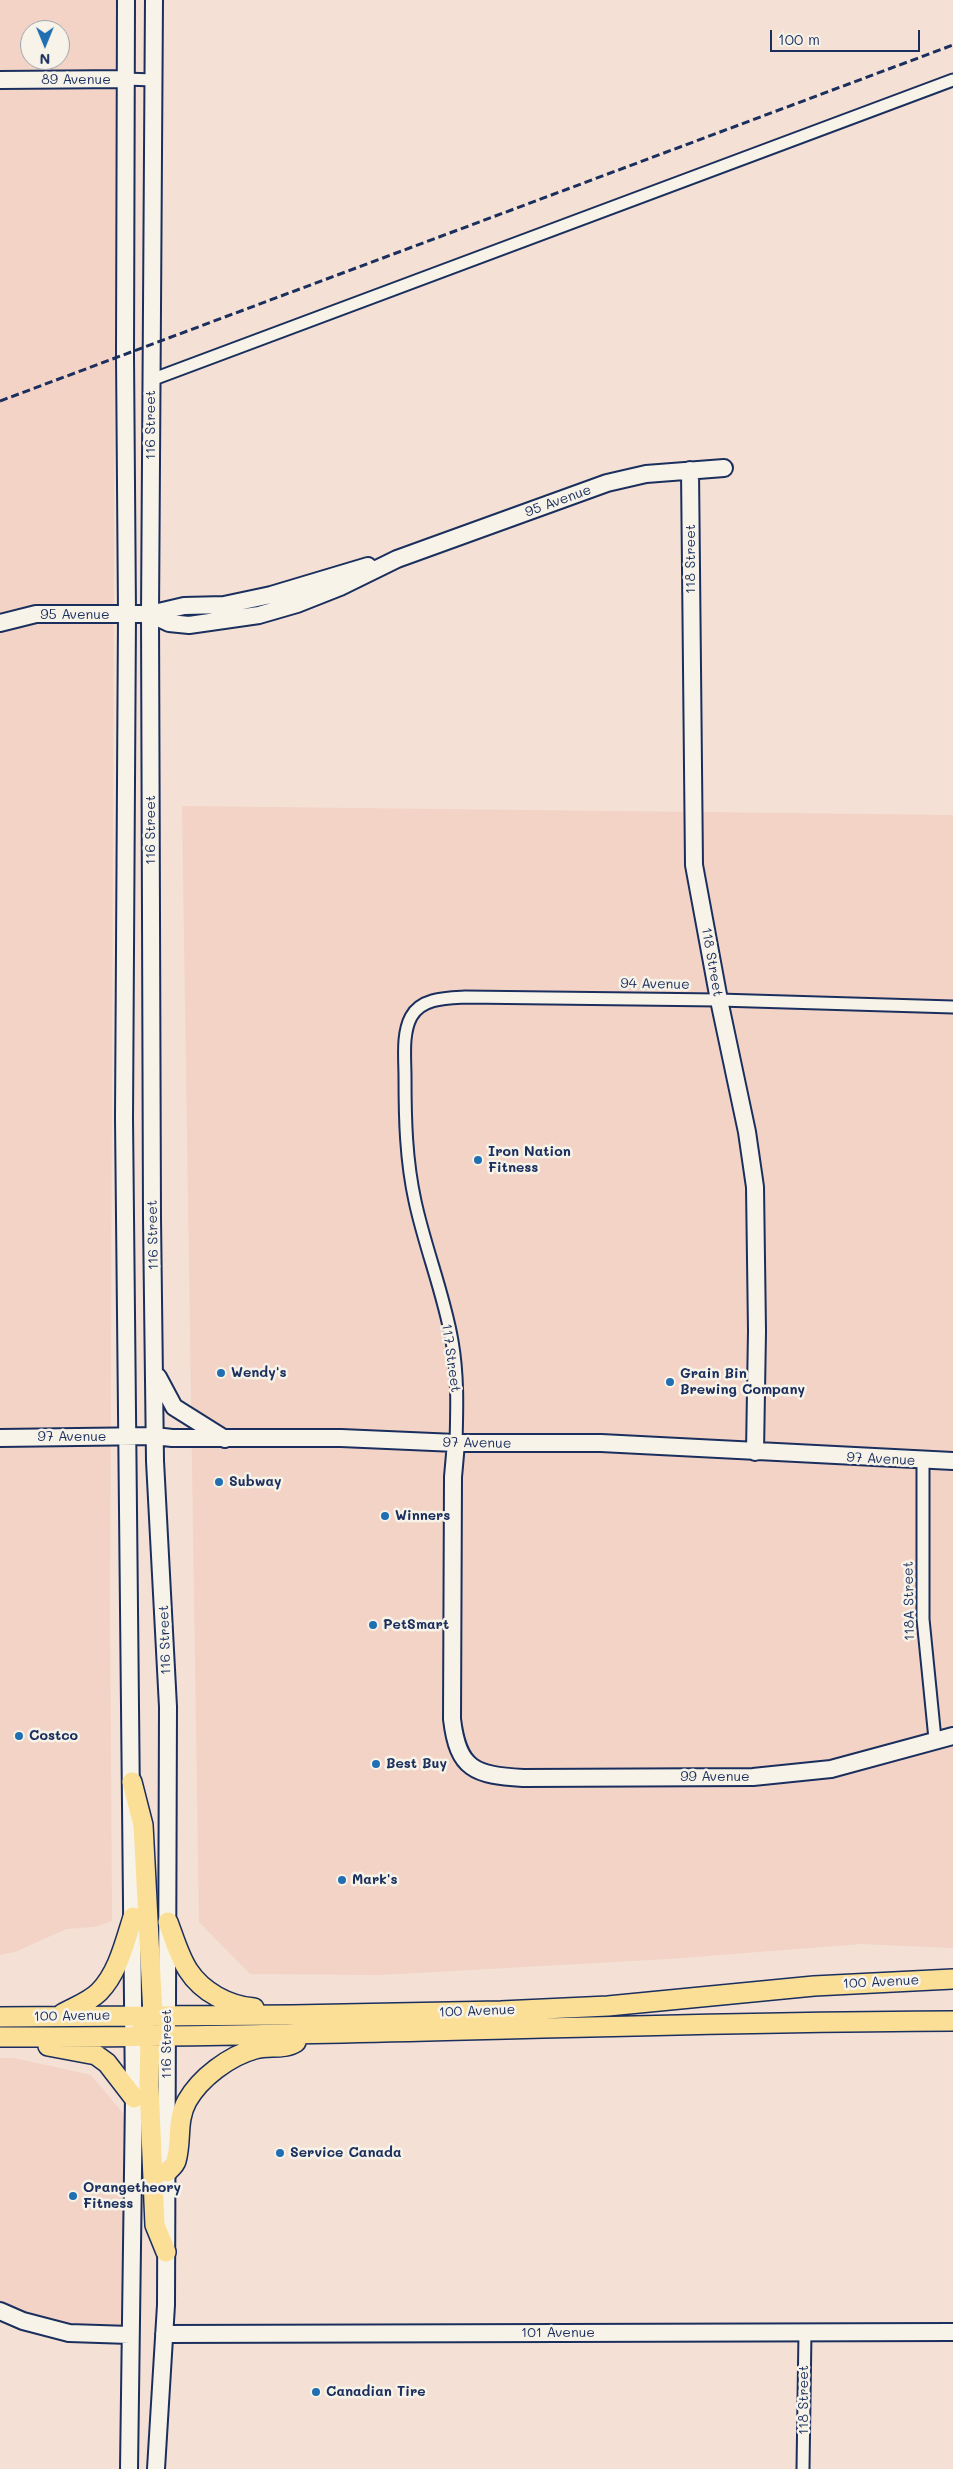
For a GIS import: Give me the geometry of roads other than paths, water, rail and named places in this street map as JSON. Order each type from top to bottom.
[{"type":"main road","name":"116 Street","points":[[126,0],[125,365],[127,614],[124,1118],[127,1437],[130,1526],[132,2016]]},
{"type":"main road","name":"116 Street","points":[[154,0],[150,614],[155,1436],[168,1706],[168,1922],[159,2015]]},
{"type":"main road","name":"89 Avenue","points":[[0,80],[126,79]]},
{"type":"main road","name":"95 Avenue","points":[[0,623],[36,614],[150,614],[184,606],[207,606],[243,602],[334,574],[397,559],[607,483],[646,474],[724,468]]},
{"type":"main road","name":"118 Street","points":[[690,470],[694,865],[719,1000],[747,1132],[755,1187],[757,1331],[755,1452]]},
{"type":"main road","points":[[155,1370],[167,1397],[174,1407],[225,1439]]},
{"type":"main road","name":"97 Avenue","points":[[0,1438],[155,1436],[225,1439],[341,1438],[456,1443],[601,1443],[923,1461],[953,1461]]},
{"type":"main road","name":"117 Street","points":[[456,1443],[453,1477],[452,1719],[455,1743],[459,1754],[473,1769]]},
{"type":"main road","name":"99 Avenue","points":[[473,1769],[495,1776],[523,1778],[754,1777],[831,1769],[935,1739],[953,1736]]},
{"type":"main road","points":[[129,2469],[134,2098],[149,2037],[159,2015],[143,1825],[132,1782]]},
{"type":"main road","points":[[56,2016],[87,2001],[104,1986],[116,1965],[133,1917]]},
{"type":"main road","points":[[168,1922],[188,1970],[200,1984],[216,1997],[241,2007],[277,2010],[292,2015]]},
{"type":"main road","name":"100 Avenue","points":[[0,2017],[501,2011],[608,2006],[814,1986],[953,1979]]},
{"type":"main road","points":[[132,2016],[149,2037],[149,2086],[155,2225],[166,2252]]},
{"type":"main road","name":"100 Avenue","points":[[0,2037],[149,2037],[726,2024],[953,2021]]},
{"type":"main road","points":[[167,2172],[176,2162],[179,2121],[186,2102],[196,2088],[212,2072],[228,2061],[255,2049],[290,2046],[308,2033]]},
{"type":"main road","points":[[0,2037],[96,2055],[107,2063],[134,2098]]},
{"type":"main road","name":"116 Street","points":[[149,2037],[167,2172],[166,2305],[156,2469]]},
{"type":"main road","points":[[0,2311],[23,2321],[69,2333],[130,2335]]},
{"type":"main road","name":"101 Avenue","points":[[164,2334],[953,2332]]},
{"type":"street","name":"89 Avenue","points":[[126,79],[153,80]]},
{"type":"street","points":[[151,380],[953,80]]},
{"type":"street","name":"94 Avenue","points":[[418,1008],[437,998],[465,997],[719,1000],[953,1007]]},
{"type":"street","name":"117 Street","points":[[418,1008],[407,1026],[405,1050],[405,1113],[408,1166],[415,1202],[452,1340],[458,1384],[456,1443]]},
{"type":"street","name":"118A Street","points":[[923,1461],[923,1619],[935,1739]]},
{"type":"street","name":"118 Street","points":[[803,2469],[805,2332]]},
{"type":"railway","points":[[0,401],[953,45]]},
{"type":"place","name":"Iron Nation Fitness","points":[[478,1160]]},
{"type":"place","name":"Wendy's","points":[[221,1373]]},
{"type":"place","name":"Grain Bin Brewing Company","points":[[670,1382]]},
{"type":"place","name":"Subway","points":[[219,1482]]},
{"type":"place","name":"Winners","points":[[385,1516]]},
{"type":"place","name":"PetSmart","points":[[373,1625]]},
{"type":"place","name":"Costco","points":[[19,1736]]},
{"type":"place","name":"Best Buy","points":[[376,1764]]},
{"type":"place","name":"Mark's","points":[[342,1880]]},
{"type":"place","name":"Service Canada","points":[[280,2153]]},
{"type":"place","name":"Orangetheory Fitness","points":[[73,2196]]},
{"type":"place","name":"Canadian Tire","points":[[316,2392]]}]
